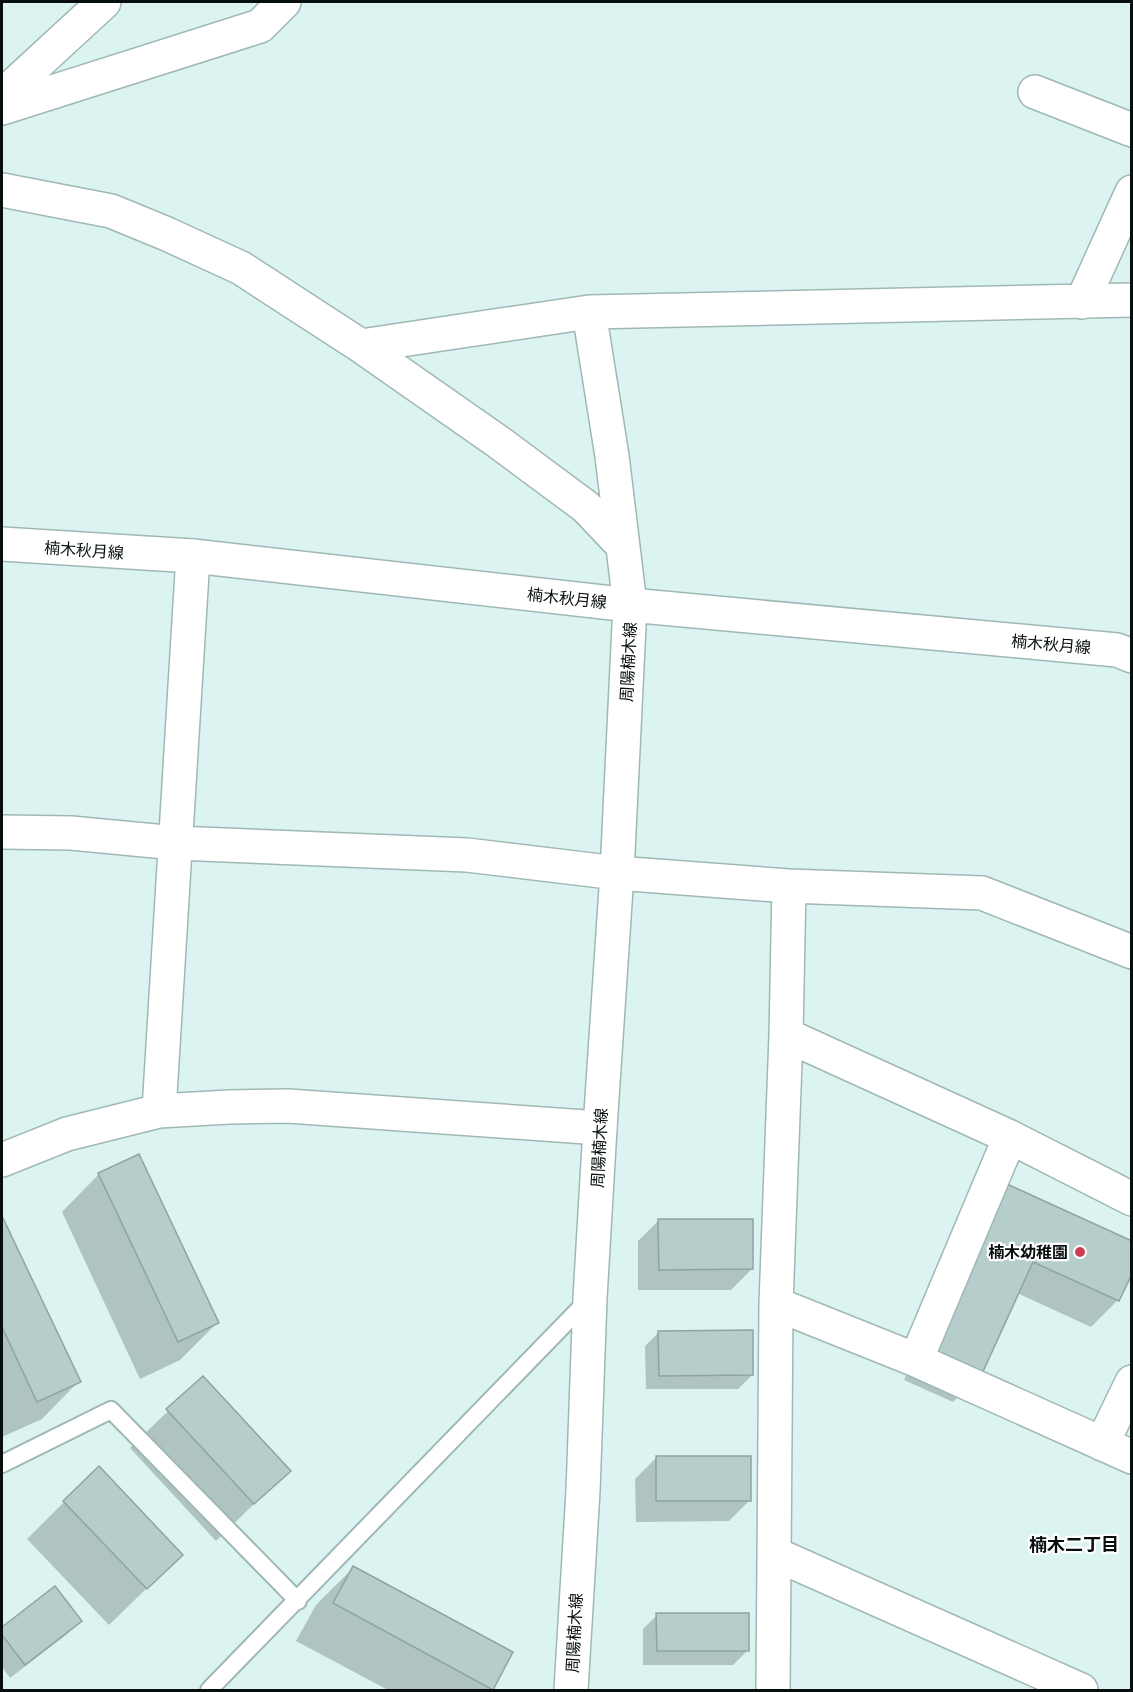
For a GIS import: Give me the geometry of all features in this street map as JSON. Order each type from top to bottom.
[{"type":"street","points":[[2,96],[104,2]]},
{"type":"street","points":[[2,108],[260,26],[284,2]]},
{"type":"street","points":[[1035,92],[1131,130]]},
{"type":"street","points":[[2,190],[111,211],[241,268],[361,346],[496,441],[586,507],[623,546]]},
{"type":"street","points":[[1082,302],[1131,192]]},
{"type":"street","points":[[361,346],[589,312],[1131,300]]},
{"type":"street","name":"周陽楠木線","points":[[571,1690],[583,1491],[590,1298],[617,873],[630,605],[612,456],[589,312]]},
{"type":"street","name":"楠木秋月線","points":[[2,544],[193,556],[630,605],[1127,648]]},
{"type":"street","points":[[159,1111],[193,556]]},
{"type":"street","points":[[2,832],[71,833],[176,843],[466,855],[617,873],[789,886],[982,893],[1131,952]]},
{"type":"street","points":[[773,1690],[777,1304],[789,886]]},
{"type":"street","points":[[786,1035],[1010,1137],[1131,1199]]},
{"type":"street","points":[[2,1160],[68,1134],[159,1111],[229,1107],[288,1106],[600,1128]]},
{"type":"street","points":[[916,1360],[1010,1137]]},
{"type":"street","points":[[777,1304],[916,1360],[1131,1457]]},
{"type":"street","points":[[1102,1444],[1131,1382]]},
{"type":"street","points":[[775,1554],[1081,1690]]},
{"type":"lane","points":[[209,1690],[590,1298]]},
{"type":"lane","points":[[2,1464],[111,1410],[298,1601]]},
{"type":"building","points":[[139,1154],[219,1323],[178,1342],[98,1173]]},
{"type":"building","points":[[1007,1184],[1132,1241],[1132,1274],[1119,1301],[1033,1262],[981,1376],[930,1352]]},
{"type":"building","points":[[2,1216],[81,1382],[37,1402],[2,1327]]},
{"type":"building","points":[[658,1219],[753,1219],[753,1269],[659,1270]]},
{"type":"building","points":[[753,1330],[753,1375],[659,1376],[658,1331]]},
{"type":"building","points":[[203,1376],[291,1471],[254,1504],[166,1409]]},
{"type":"building","points":[[656,1456],[751,1456],[751,1501],[656,1501]]},
{"type":"building","points":[[99,1466],[183,1555],[147,1589],[63,1501]]},
{"type":"building","points":[[353,1566],[513,1652],[493,1690],[333,1603]]},
{"type":"building","points":[[55,1586],[82,1621],[25,1665],[2,1635],[2,1627]]},
{"type":"building","points":[[656,1613],[749,1613],[749,1651],[657,1651]]},
{"type":"place","name":"楠木幼稚園","points":[[1080,1252]]},
{"type":"district","name":"楠木二丁目","points":[[1074,1545]]}]
